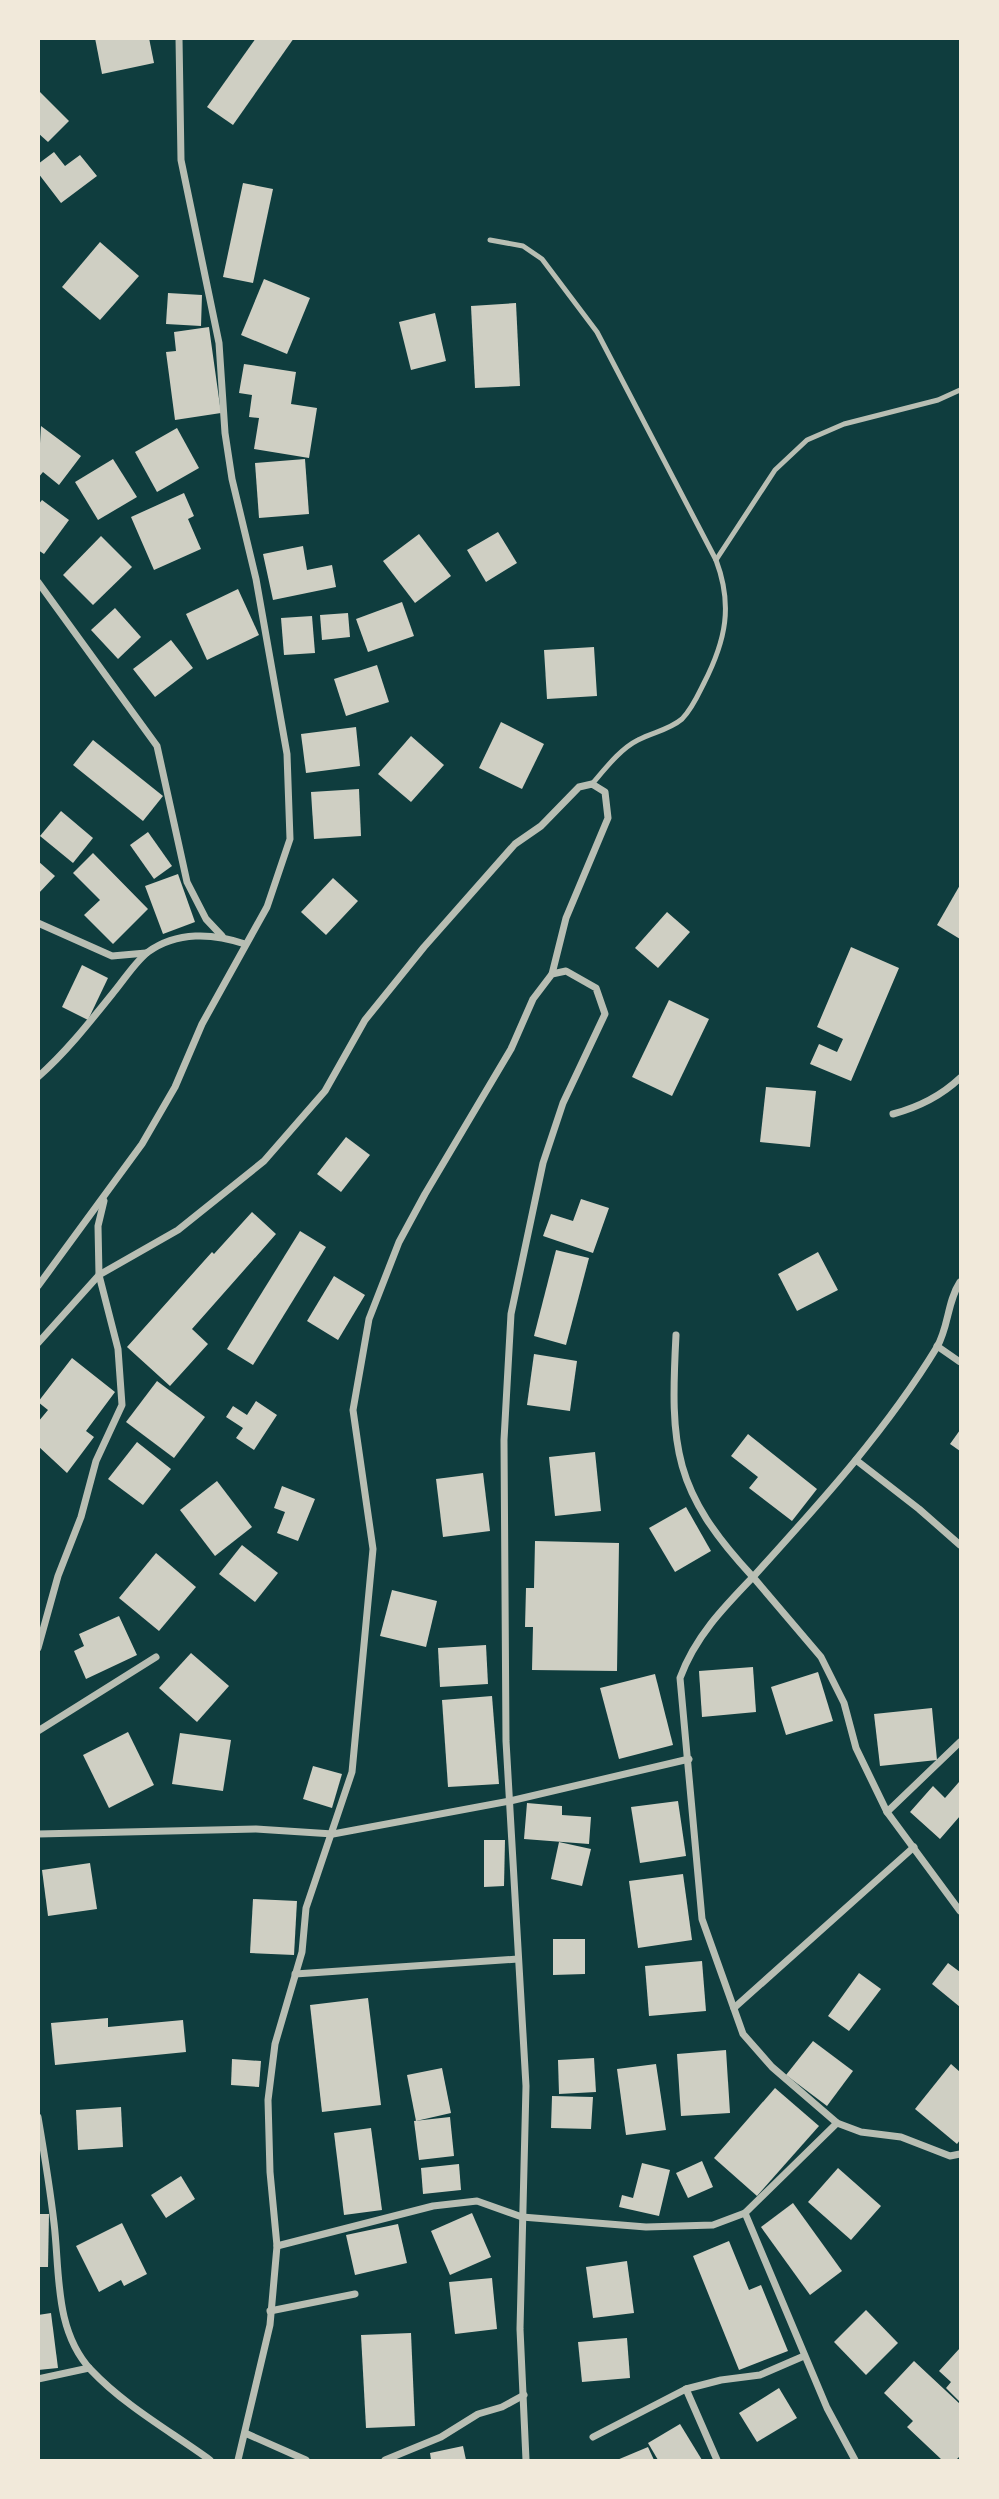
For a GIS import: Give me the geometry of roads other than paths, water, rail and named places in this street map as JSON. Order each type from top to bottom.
[{"type":"street","points":[[38,1286],[142,1144],[174,1087],[202,1024],[267,907],[290,839],[287,754],[256,579],[232,479],[225,433],[219,342],[181,160],[179,38]]},
{"type":"street","points":[[38,582],[157,746],[187,882],[205,919],[222,936]]},
{"type":"street","points":[[38,1343],[99,1275],[178,1230],[264,1161],[325,1091],[365,1020],[424,947],[515,844],[541,825],[579,787],[592,784],[605,792],[608,818],[566,918],[552,974],[533,999],[511,1049],[399,1242],[369,1320],[352,1410],[373,1549],[352,1772],[306,1908],[302,1952],[275,2044],[268,2100],[277,2246],[270,2311],[238,2460]]},
{"type":"street","points":[[38,923],[112,956],[146,953],[167,942],[196,935],[222,936],[245,944]]},
{"type":"street","points":[[38,1077],[69,1050],[146,953]]},
{"type":"street","points":[[527,2460],[520,2329],[526,2086],[506,1741],[504,1440],[510,1314],[543,1163],[563,1103],[605,1014],[596,988],[566,971],[552,974]]},
{"type":"street","points":[[893,1114],[913,1109],[945,1092],[961,1078]]},
{"type":"street","points":[[38,1648],[96,1461],[122,1405],[118,1349],[99,1275],[98,1226],[105,1198]]},
{"type":"street","points":[[961,1282],[949,1305],[947,1325],[937,1346],[856,1460],[753,1577],[713,1618],[690,1652],[680,1678],[702,1919],[743,2034],[772,2067],[837,2123],[861,2132],[901,2137],[950,2156],[961,2154]]},
{"type":"street","points":[[676,1335],[672,1403],[678,1459],[694,1500],[722,1544],[821,1657],[844,1703],[856,1748],[887,1812],[961,1911]]},
{"type":"street","points":[[937,1346],[961,1362]]},
{"type":"street","points":[[856,1460],[961,1545]]},
{"type":"street","points":[[38,1731],[156,1657]]},
{"type":"street","points":[[887,1812],[961,1742]]},
{"type":"street","points":[[38,1834],[256,1829],[333,1834],[510,1801],[689,1759]]},
{"type":"street","points":[[734,2008],[914,1847]]},
{"type":"street","points":[[295,1974],[518,1959]]},
{"type":"street","points":[[38,2117],[55,2224],[58,2288],[67,2329],[89,2368],[159,2425],[210,2460]]},
{"type":"street","points":[[277,2246],[433,2206],[477,2201],[522,2217],[646,2228],[713,2225],[745,2213],[837,2123]]},
{"type":"street","points":[[745,2213],[804,2356],[855,2460]]},
{"type":"street","points":[[270,2311],[355,2294]]},
{"type":"street","points":[[593,2437],[686,2389],[720,2380],[761,2375],[804,2356]]},
{"type":"street","points":[[38,2379],[89,2368]]},
{"type":"street","points":[[686,2389],[717,2460]]},
{"type":"street","points":[[385,2460],[441,2437],[478,2414],[502,2407],[524,2395]]},
{"type":"street","points":[[245,2433],[306,2460]]},
{"type":"lane","points":[[489,240],[523,246],[542,259],[597,332],[716,560],[727,597],[724,635],[719,654],[697,698],[680,720],[636,741],[592,784]]},
{"type":"lane","points":[[716,560],[775,470],[807,440],[844,424],[938,400],[961,390]]}]
